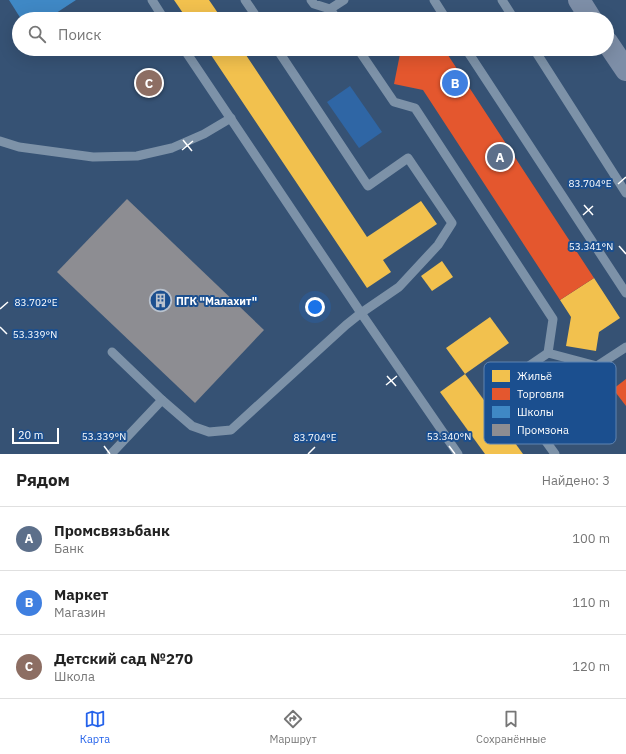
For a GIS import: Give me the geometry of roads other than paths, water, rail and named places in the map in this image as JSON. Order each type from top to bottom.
[{"type":"main road","points":[[579,0],[587,12]]},
{"type":"main road","points":[[614,52],[626,70]]},
{"type":"lane","points":[[152,0],[160,12]]},
{"type":"lane","points":[[245,0],[253,12]]},
{"type":"lane","points":[[311,0],[314,4],[330,9],[332,12]]},
{"type":"lane","points":[[330,9],[344,0]]},
{"type":"lane","points":[[434,0],[442,12]]},
{"type":"lane","points":[[502,0],[510,12]]},
{"type":"lane","points":[[189,56],[361,313],[458,454]]},
{"type":"lane","points":[[112,352],[162,400],[192,426],[209,432],[231,430],[361,313],[399,287],[438,245],[452,223],[408,158],[368,186],[283,56]]},
{"type":"lane","points":[[363,56],[394,102],[415,108],[553,319],[548,353],[535,362]]},
{"type":"lane","points":[[471,56],[626,292]]},
{"type":"lane","points":[[538,56],[626,193]]},
{"type":"lane","points":[[0,141],[20,147],[93,157],[137,156],[172,148],[204,134],[231,118]]},
{"type":"lane","points":[[603,362],[626,346]]},
{"type":"lane","points":[[548,353],[582,362]]},
{"type":"lane","points":[[111,454],[162,400]]},
{"type":"lane","points":[[548,444],[555,454]]},
{"type":"place","name":"Детский сад №270","points":[[149,83]]},
{"type":"place","name":"Маркет","points":[[455,83]]},
{"type":"place","name":"Промсвязьбанк","points":[[500,157]]},
{"type":"place","name":"ПГК \"Малахит\"","points":[[161,301]]}]
